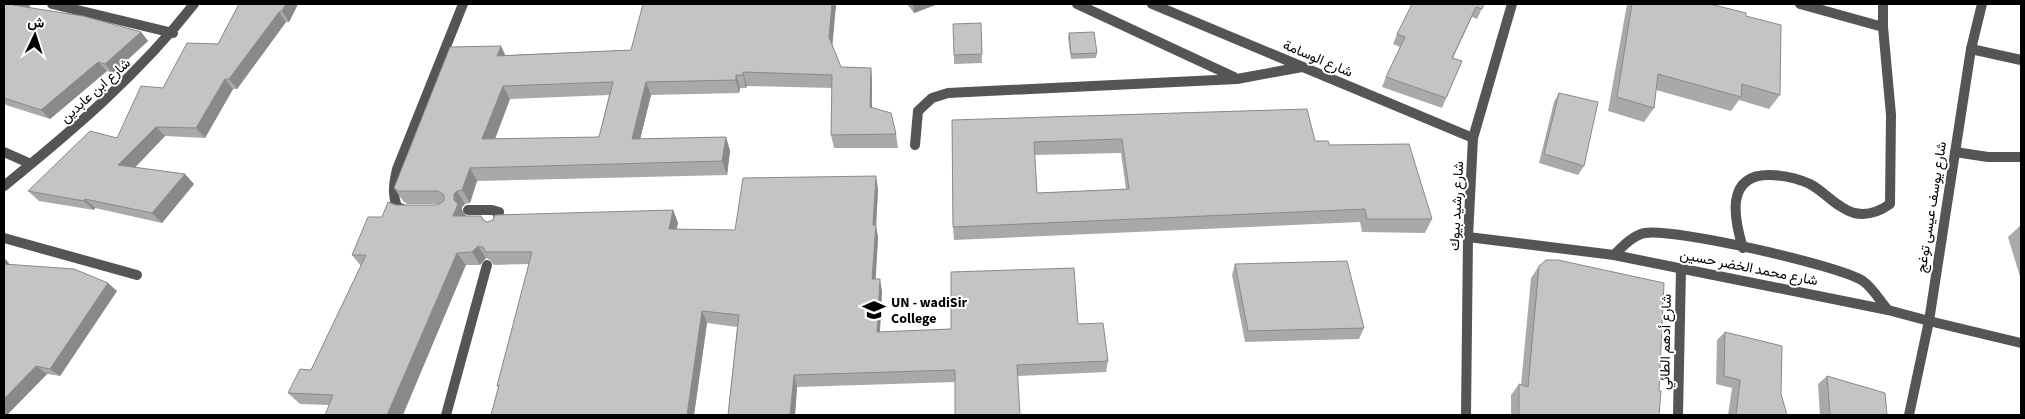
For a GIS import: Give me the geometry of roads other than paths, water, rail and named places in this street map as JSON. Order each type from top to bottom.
[{"type":"street","points":[[52,4],[173,33]]},
{"type":"street","name":"شارع ابن عابدين","points":[[4,186],[140,69],[173,33],[194,4]]},
{"type":"street","points":[[414,211],[405,211],[397,207],[394,201],[393,191],[397,169],[463,4]]},
{"type":"street","points":[[1077,4],[1237,79]]},
{"type":"street","name":"شارع الوسامة","points":[[1152,4],[1473,138]]},
{"type":"street","name":"شارع رشيد بيوك","points":[[1466,415],[1468,237],[1473,138],[1512,4]]},
{"type":"street","points":[[1800,4],[1883,27]]},
{"type":"street","points":[[1743,248],[1735,220],[1737,196],[1745,181],[1752,176],[1790,177],[1808,184],[1850,211],[1862,214],[1877,212],[1890,204],[1893,160],[1891,97],[1883,27],[1883,4]]},
{"type":"street","name":"شارع يوسف عيسى توغج","points":[[1908,415],[1929,321],[1971,49],[1982,4]]},
{"type":"street","points":[[1971,49],[2021,60]]},
{"type":"street","points":[[915,145],[918,111],[932,98],[948,93],[1237,79],[1302,67]]},
{"type":"street","points":[[4,152],[31,164]]},
{"type":"street","points":[[1955,152],[2021,157]]},
{"type":"street","points":[[468,210],[499,212],[496,228]]},
{"type":"street","points":[[1614,255],[1639,235],[1654,231],[1743,248],[1844,272],[1864,282],[1888,310]]},
{"type":"street","name":"شارع محمد الخضر حسين","points":[[1468,237],[1614,255],[1888,310],[2021,343]]},
{"type":"street","points":[[4,238],[137,275]]},
{"type":"street","points":[[446,415],[487,265]]},
{"type":"street","name":"شارع أدهم الطائي","points":[[1678,415],[1681,269]]},
{"type":"place","name":"UN - wadiSir College","points":[[874,310]]}]
